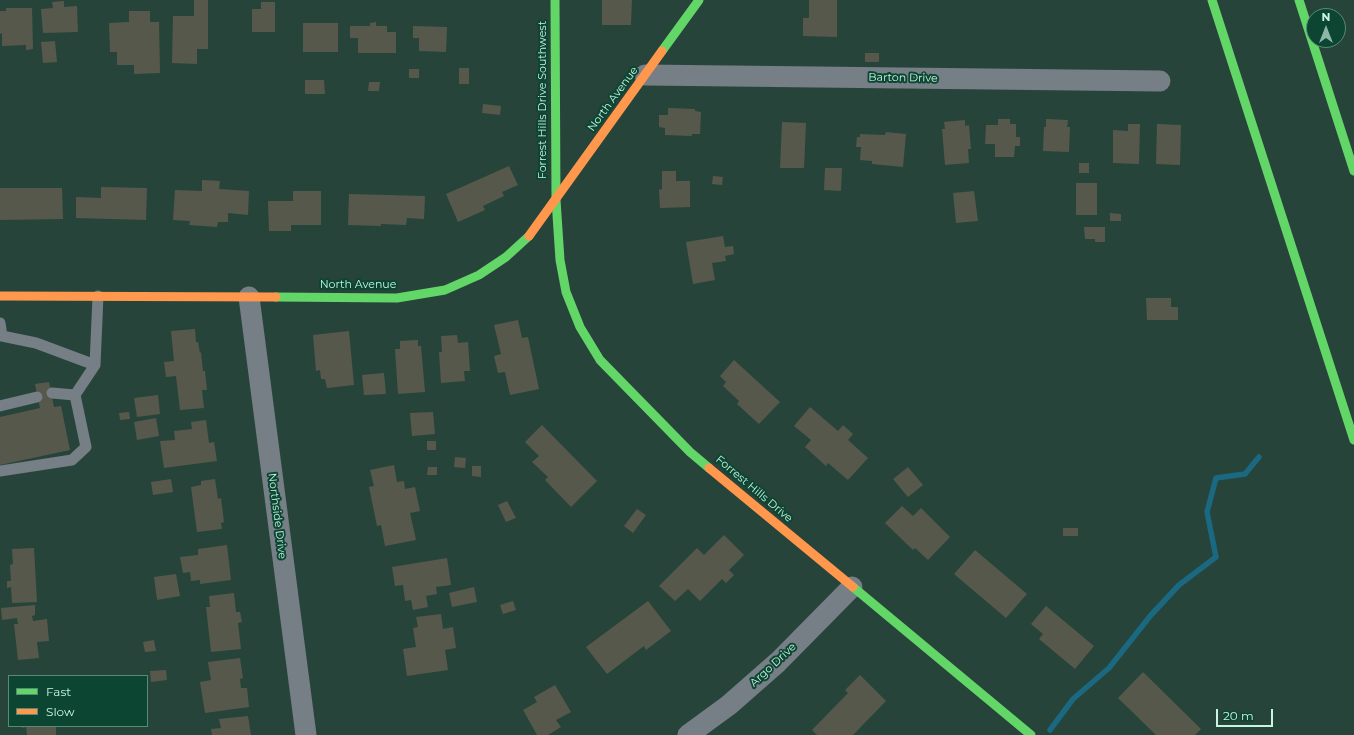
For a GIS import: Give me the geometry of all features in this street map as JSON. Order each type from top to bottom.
[{"type":"main road","name":"Forrest Hills Drive Southwest","points":[[555,0],[556,200]]},
{"type":"main road","name":"North Avenue","points":[[0,296],[397,298],[445,290],[479,275],[506,257],[530,235],[699,0]]},
{"type":"main road","points":[[1212,0],[1354,440]]},
{"type":"main road","points":[[1299,0],[1354,171]]},
{"type":"main road","name":"Forrest Hills Drive","points":[[556,200],[560,260],[566,292],[580,327],[600,360],[690,452],[1031,735]]},
{"type":"street","name":"Barton Drive","points":[[645,75],[1160,81]]},
{"type":"street","name":"Northside Drive","points":[[249,297],[306,735]]},
{"type":"street","name":"Argo Drive","points":[[688,735],[729,704],[778,662],[852,587]]},
{"type":"lane","points":[[0,471],[72,460],[86,447],[76,395],[95,365],[98,296]]},
{"type":"lane","points":[[0,323],[2,336],[36,343],[95,365]]},
{"type":"lane","points":[[52,393],[76,395]]},
{"type":"lane","points":[[0,406],[38,397]]},
{"type":"building","points":[[194,0],[208,0],[208,49],[197,49],[197,64],[172,63],[173,16],[194,16]]},
{"type":"building","points":[[602,0],[632,0],[631,25],[602,25]]},
{"type":"building","points":[[809,0],[837,0],[837,37],[803,36],[803,18],[809,18]]},
{"type":"building","points":[[64,1],[64,7],[77,6],[78,32],[43,33],[41,9],[53,8],[52,2]]},
{"type":"building","points":[[261,2],[275,2],[275,32],[252,32],[252,9],[261,9]]},
{"type":"building","points":[[6,8],[32,8],[33,49],[26,50],[26,45],[2,46],[2,33],[0,34],[0,11],[6,11]]},
{"type":"building","points":[[129,11],[150,11],[150,22],[159,22],[160,73],[134,74],[134,65],[117,65],[117,52],[110,52],[109,23],[129,22]]},
{"type":"building","points":[[376,22],[376,26],[387,26],[387,32],[396,32],[396,53],[358,53],[358,38],[350,38],[350,26],[370,26],[370,23]]},
{"type":"building","points":[[303,23],[338,23],[338,52],[303,52]]},
{"type":"building","points":[[413,26],[447,27],[446,52],[419,51],[419,38],[413,38]]},
{"type":"building","points":[[55,41],[57,62],[43,63],[41,42]]},
{"type":"building","points":[[865,53],[879,53],[879,62],[865,62]]},
{"type":"building","points":[[459,68],[469,68],[469,84],[459,84]]},
{"type":"building","points":[[409,69],[419,69],[419,78],[409,78]]},
{"type":"building","points":[[305,80],[324,80],[325,94],[305,94]]},
{"type":"building","points":[[369,82],[380,82],[379,91],[368,91]]},
{"type":"building","points":[[483,104],[501,106],[500,115],[482,113]]},
{"type":"building","points":[[668,108],[695,109],[695,111],[701,112],[700,134],[692,134],[692,136],[665,135],[665,128],[659,127],[659,115],[668,115]]},
{"type":"building","points":[[998,119],[1010,119],[1010,124],[1016,124],[1016,137],[1020,137],[1020,146],[1015,146],[1014,157],[995,157],[995,144],[985,144],[986,125],[998,125]]},
{"type":"building","points":[[1046,119],[1068,120],[1067,127],[1070,127],[1069,152],[1043,151],[1044,127],[1046,127]]},
{"type":"building","points":[[965,120],[965,126],[969,125],[971,149],[968,149],[969,163],[945,165],[942,129],[945,129],[944,122]]},
{"type":"building","points":[[782,122],[806,123],[804,168],[780,168]]},
{"type":"building","points":[[1128,124],[1140,124],[1139,164],[1113,163],[1113,130],[1128,131]]},
{"type":"building","points":[[1157,124],[1181,125],[1180,165],[1156,164]]},
{"type":"building","points":[[886,132],[906,134],[903,167],[872,164],[872,161],[860,160],[861,147],[856,147],[857,137],[860,137],[860,134],[885,135]]},
{"type":"building","points":[[1079,163],[1089,163],[1089,173],[1079,173]]},
{"type":"building","points":[[509,166],[518,185],[502,192],[504,196],[483,206],[485,210],[458,222],[446,194]]},
{"type":"building","points":[[825,168],[842,168],[841,191],[824,190]]},
{"type":"building","points":[[662,171],[676,171],[676,181],[690,181],[690,207],[660,208],[659,190],[662,189]]},
{"type":"building","points":[[713,176],[723,177],[722,185],[712,184]]},
{"type":"building","points":[[202,180],[220,181],[219,189],[249,191],[248,215],[228,213],[228,222],[218,222],[217,227],[189,225],[190,221],[173,220],[175,190],[202,191]]},
{"type":"building","points":[[1076,183],[1097,183],[1097,215],[1076,215]]},
{"type":"building","points":[[101,187],[147,188],[146,220],[76,218],[76,197],[101,198]]},
{"type":"building","points":[[0,188],[62,188],[63,219],[0,220]]},
{"type":"building","points":[[293,191],[321,191],[321,225],[291,225],[291,231],[269,231],[268,201],[293,201]]},
{"type":"building","points":[[974,191],[978,221],[956,223],[953,193]]},
{"type":"building","points":[[349,194],[425,196],[424,219],[407,218],[406,225],[348,225]]},
{"type":"building","points":[[1110,213],[1121,214],[1121,221],[1110,221]]},
{"type":"building","points":[[1084,227],[1105,227],[1105,242],[1095,242],[1095,239],[1085,239]]},
{"type":"building","points":[[723,236],[725,247],[733,246],[734,254],[725,256],[726,261],[712,263],[715,280],[693,284],[686,242]]},
{"type":"building","points":[[1146,298],[1171,298],[1171,307],[1178,307],[1178,320],[1147,320]]},
{"type":"building","points":[[518,320],[522,338],[528,337],[539,389],[510,395],[505,372],[498,373],[494,356],[501,354],[494,325]]},
{"type":"building","points":[[195,329],[196,342],[198,342],[200,353],[201,352],[203,371],[205,371],[207,390],[202,390],[204,408],[180,410],[176,376],[166,377],[164,362],[174,361],[171,331]]},
{"type":"building","points":[[349,331],[354,385],[327,388],[325,379],[321,379],[320,370],[316,371],[313,335]]},
{"type":"building","points":[[457,335],[458,343],[468,342],[470,371],[464,371],[465,381],[441,383],[439,352],[442,352],[441,336]]},
{"type":"building","points":[[418,340],[418,346],[421,346],[425,392],[398,394],[395,349],[400,349],[400,341]]},
{"type":"building","points":[[734,360],[780,402],[759,424],[737,404],[739,401],[723,386],[726,382],[720,376]]},
{"type":"building","points":[[384,373],[386,394],[364,395],[362,375]]},
{"type":"building","points":[[49,382],[54,407],[61,406],[70,450],[0,465],[0,417],[40,408],[35,384]]},
{"type":"building","points":[[158,395],[160,414],[137,417],[134,398]]},
{"type":"building","points":[[810,407],[838,431],[843,425],[853,434],[848,440],[868,458],[848,480],[828,463],[826,466],[805,447],[811,440],[794,426]]},
{"type":"building","points":[[129,412],[130,419],[120,420],[119,413]]},
{"type":"building","points":[[433,412],[435,434],[412,436],[410,413]]},
{"type":"building","points":[[156,418],[159,436],[137,440],[134,422]]},
{"type":"building","points":[[206,420],[209,443],[214,442],[217,461],[164,468],[160,441],[175,440],[174,431],[192,429],[191,422]]},
{"type":"building","points":[[542,425],[597,481],[571,507],[545,480],[548,477],[532,462],[539,456],[525,442]]},
{"type":"building","points":[[427,441],[436,441],[436,450],[427,450]]},
{"type":"building","points":[[455,457],[466,458],[465,468],[454,467]]},
{"type":"building","points":[[394,465],[397,482],[404,481],[405,489],[415,487],[420,511],[410,513],[416,540],[385,546],[381,525],[377,526],[369,487],[374,486],[370,470]]},
{"type":"building","points":[[472,466],[481,466],[481,477],[472,476]]},
{"type":"building","points":[[428,467],[437,467],[437,475],[427,475]]},
{"type":"building","points":[[908,467],[923,485],[908,497],[893,479]]},
{"type":"building","points":[[171,479],[173,492],[153,495],[151,482]]},
{"type":"building","points":[[215,479],[218,499],[221,498],[224,522],[221,523],[222,529],[197,532],[191,487],[201,485],[201,481]]},
{"type":"building","points":[[507,501],[516,518],[506,522],[498,505]]},
{"type":"building","points":[[902,506],[913,516],[921,508],[950,537],[928,560],[915,548],[913,550],[885,523]]},
{"type":"building","points":[[637,509],[646,515],[633,533],[624,526]]},
{"type":"building","points":[[1063,528],[1078,528],[1078,536],[1063,536]]},
{"type":"building","points":[[724,535],[744,555],[729,570],[734,575],[726,583],[722,579],[700,601],[688,589],[675,601],[659,586],[697,548],[704,555]]},
{"type":"building","points":[[227,545],[231,580],[200,584],[200,580],[191,581],[190,572],[183,573],[180,557],[198,555],[198,549]]},
{"type":"building","points":[[34,548],[37,602],[12,603],[11,587],[7,588],[7,581],[11,581],[10,565],[13,564],[12,549]]},
{"type":"building","points":[[975,550],[1027,594],[1006,618],[954,574]]},
{"type":"building","points":[[447,558],[451,585],[436,587],[437,594],[426,596],[428,607],[413,610],[411,600],[405,601],[403,585],[395,586],[392,567]]},
{"type":"building","points":[[176,574],[180,596],[157,600],[154,577]]},
{"type":"building","points":[[474,587],[477,602],[452,607],[449,593]]},
{"type":"building","points":[[234,593],[236,612],[240,612],[242,622],[238,623],[241,649],[211,652],[206,607],[210,607],[209,596]]},
{"type":"building","points":[[513,601],[516,610],[503,614],[500,605]]},
{"type":"building","points":[[648,601],[671,631],[646,650],[644,646],[607,674],[586,647]]},
{"type":"building","points":[[35,605],[35,615],[32,616],[33,621],[47,619],[49,641],[37,642],[39,658],[18,660],[14,624],[18,624],[17,618],[2,620],[1,608]]},
{"type":"building","points":[[1046,606],[1094,646],[1075,669],[1039,639],[1043,634],[1031,624]]},
{"type":"building","points":[[441,614],[443,629],[453,627],[456,648],[445,650],[448,670],[407,676],[403,649],[416,647],[413,628],[418,627],[416,617]]},
{"type":"building","points":[[154,640],[156,651],[145,652],[143,642]]},
{"type":"building","points":[[240,658],[243,678],[240,679],[241,688],[247,688],[249,707],[205,713],[200,682],[211,680],[208,662]]},
{"type":"building","points":[[166,670],[167,680],[151,682],[150,671]]},
{"type":"building","points":[[1143,672],[1201,729],[1195,735],[1156,735],[1118,698]]},
{"type":"building","points":[[860,675],[886,701],[853,735],[817,735],[812,730],[848,693],[845,690]]},
{"type":"building","points":[[555,685],[571,712],[556,720],[561,727],[548,735],[537,735],[523,710],[537,702],[534,697]]},
{"type":"building","points":[[248,716],[251,735],[212,735],[211,729],[221,728],[219,719]]},
{"type":"building","points":[[26,727],[56,727],[56,735],[27,735]]},
{"type":"waterway","points":[[1050,730],[1073,699],[1109,668],[1151,615],[1179,585],[1216,557],[1207,512],[1216,478],[1245,474],[1259,457]]},
{"type":"traffic: fast","points":[[555,0],[556,200],[560,260],[566,292],[580,327],[600,360],[690,452],[709,468]]},
{"type":"traffic: fast","points":[[662,51],[699,0]]},
{"type":"traffic: fast","points":[[1212,0],[1354,440]]},
{"type":"traffic: fast","points":[[1299,0],[1354,171]]},
{"type":"traffic: fast","points":[[276,297],[397,298],[445,290],[479,275],[506,257],[529,236]]},
{"type":"traffic: fast","points":[[853,587],[1031,735]]},
{"type":"traffic: slow","points":[[529,236],[662,51]]},
{"type":"traffic: slow","points":[[0,296],[276,297]]},
{"type":"traffic: slow","points":[[709,468],[853,587]]}]
